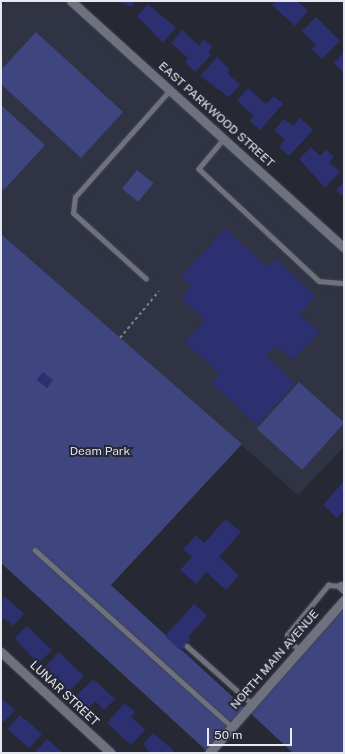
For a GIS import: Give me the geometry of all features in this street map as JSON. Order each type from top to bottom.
[{"type":"street","name":"EAST PARKWOOD STREET","points":[[71,1],[344,248]]},
{"type":"street","name":"NORTH MAIN AVENUE","points":[[209,753],[344,600]]},
{"type":"street","name":"LUNAR STREET","points":[[1,652],[111,753]]},
{"type":"lane","points":[[146,279],[73,213],[75,197],[170,90]]},
{"type":"lane","points":[[224,139],[198,169],[319,280],[344,283]]},
{"type":"lane","points":[[35,550],[232,727]]},
{"type":"lane","points":[[300,651],[288,640],[287,635],[328,585],[342,588]]},
{"type":"lane","points":[[187,646],[252,704]]},
{"type":"path","points":[[120,338],[159,291]]},
{"type":"shaded area","points":[[6,1],[71,1],[344,248],[344,447],[298,495],[1,234],[1,7]]},
{"type":"green space","points":[[36,32],[123,112],[81,158],[1,84],[1,70]]},
{"type":"green space","points":[[1,105],[45,145],[4,190],[1,187]]},
{"type":"green space","points":[[137,170],[153,183],[138,202],[122,189]]},
{"type":"green space","name":"Deam Park","points":[[1,234],[242,444],[111,585],[247,710],[209,753],[1,563]]},
{"type":"green space","points":[[299,382],[344,423],[302,470],[257,429]]},
{"type":"green space","points":[[344,600],[344,753],[293,753],[247,710]]},
{"type":"building","points":[[118,1],[136,1],[130,7]]},
{"type":"building","points":[[276,1],[297,1],[308,11],[295,26],[272,5]]},
{"type":"building","points":[[148,4],[176,28],[163,43],[137,16]]},
{"type":"building","points":[[316,17],[340,41],[322,59],[311,49],[316,45],[302,31]]},
{"type":"building","points":[[182,30],[199,45],[204,39],[212,47],[208,52],[211,55],[195,72],[185,62],[188,58],[171,43]]},
{"type":"building","points":[[344,52],[344,73],[334,63]]},
{"type":"building","points":[[217,57],[230,70],[227,73],[240,85],[229,97],[200,76]]},
{"type":"building","points":[[248,88],[266,104],[274,96],[283,104],[260,130],[250,121],[254,116],[237,100]]},
{"type":"building","points":[[300,118],[313,130],[289,156],[279,147],[285,140],[274,130],[284,119],[293,126]]},
{"type":"building","points":[[311,147],[320,156],[326,150],[334,157],[329,162],[340,172],[325,188],[299,159]]},
{"type":"building","points":[[344,181],[344,197],[336,190]]},
{"type":"building","points":[[225,229],[267,267],[275,258],[316,296],[299,314],[319,332],[293,360],[276,345],[265,356],[295,383],[257,425],[212,383],[220,374],[185,342],[205,320],[181,298],[192,286],[181,276]]},
{"type":"building","points":[[43,372],[53,380],[47,388],[37,380]]},
{"type":"building","points":[[344,481],[344,510],[337,518],[323,505]]},
{"type":"building","points":[[226,519],[241,532],[219,557],[239,575],[226,590],[206,572],[196,584],[180,570],[192,557],[183,549],[196,535],[204,543]]},
{"type":"building","points":[[3,595],[24,614],[13,626],[4,618],[1,621]]},
{"type":"building","points":[[194,604],[207,616],[188,637],[191,639],[181,651],[165,636]]},
{"type":"building","points":[[27,626],[52,650],[38,664],[15,638]]},
{"type":"building","points":[[59,652],[84,676],[69,692],[44,668]]},
{"type":"building","points":[[93,679],[115,699],[104,710],[95,701],[89,708],[76,696]]},
{"type":"building","points":[[1,698],[15,710],[4,722],[1,719]]},
{"type":"building","points":[[124,703],[135,712],[131,717],[145,730],[131,745],[107,723]]},
{"type":"building","points":[[20,715],[42,734],[29,748],[8,729]]},
{"type":"building","points":[[153,733],[174,751],[172,753],[150,753],[143,744]]},
{"type":"building","points":[[47,739],[63,753],[38,753],[36,751]]}]
